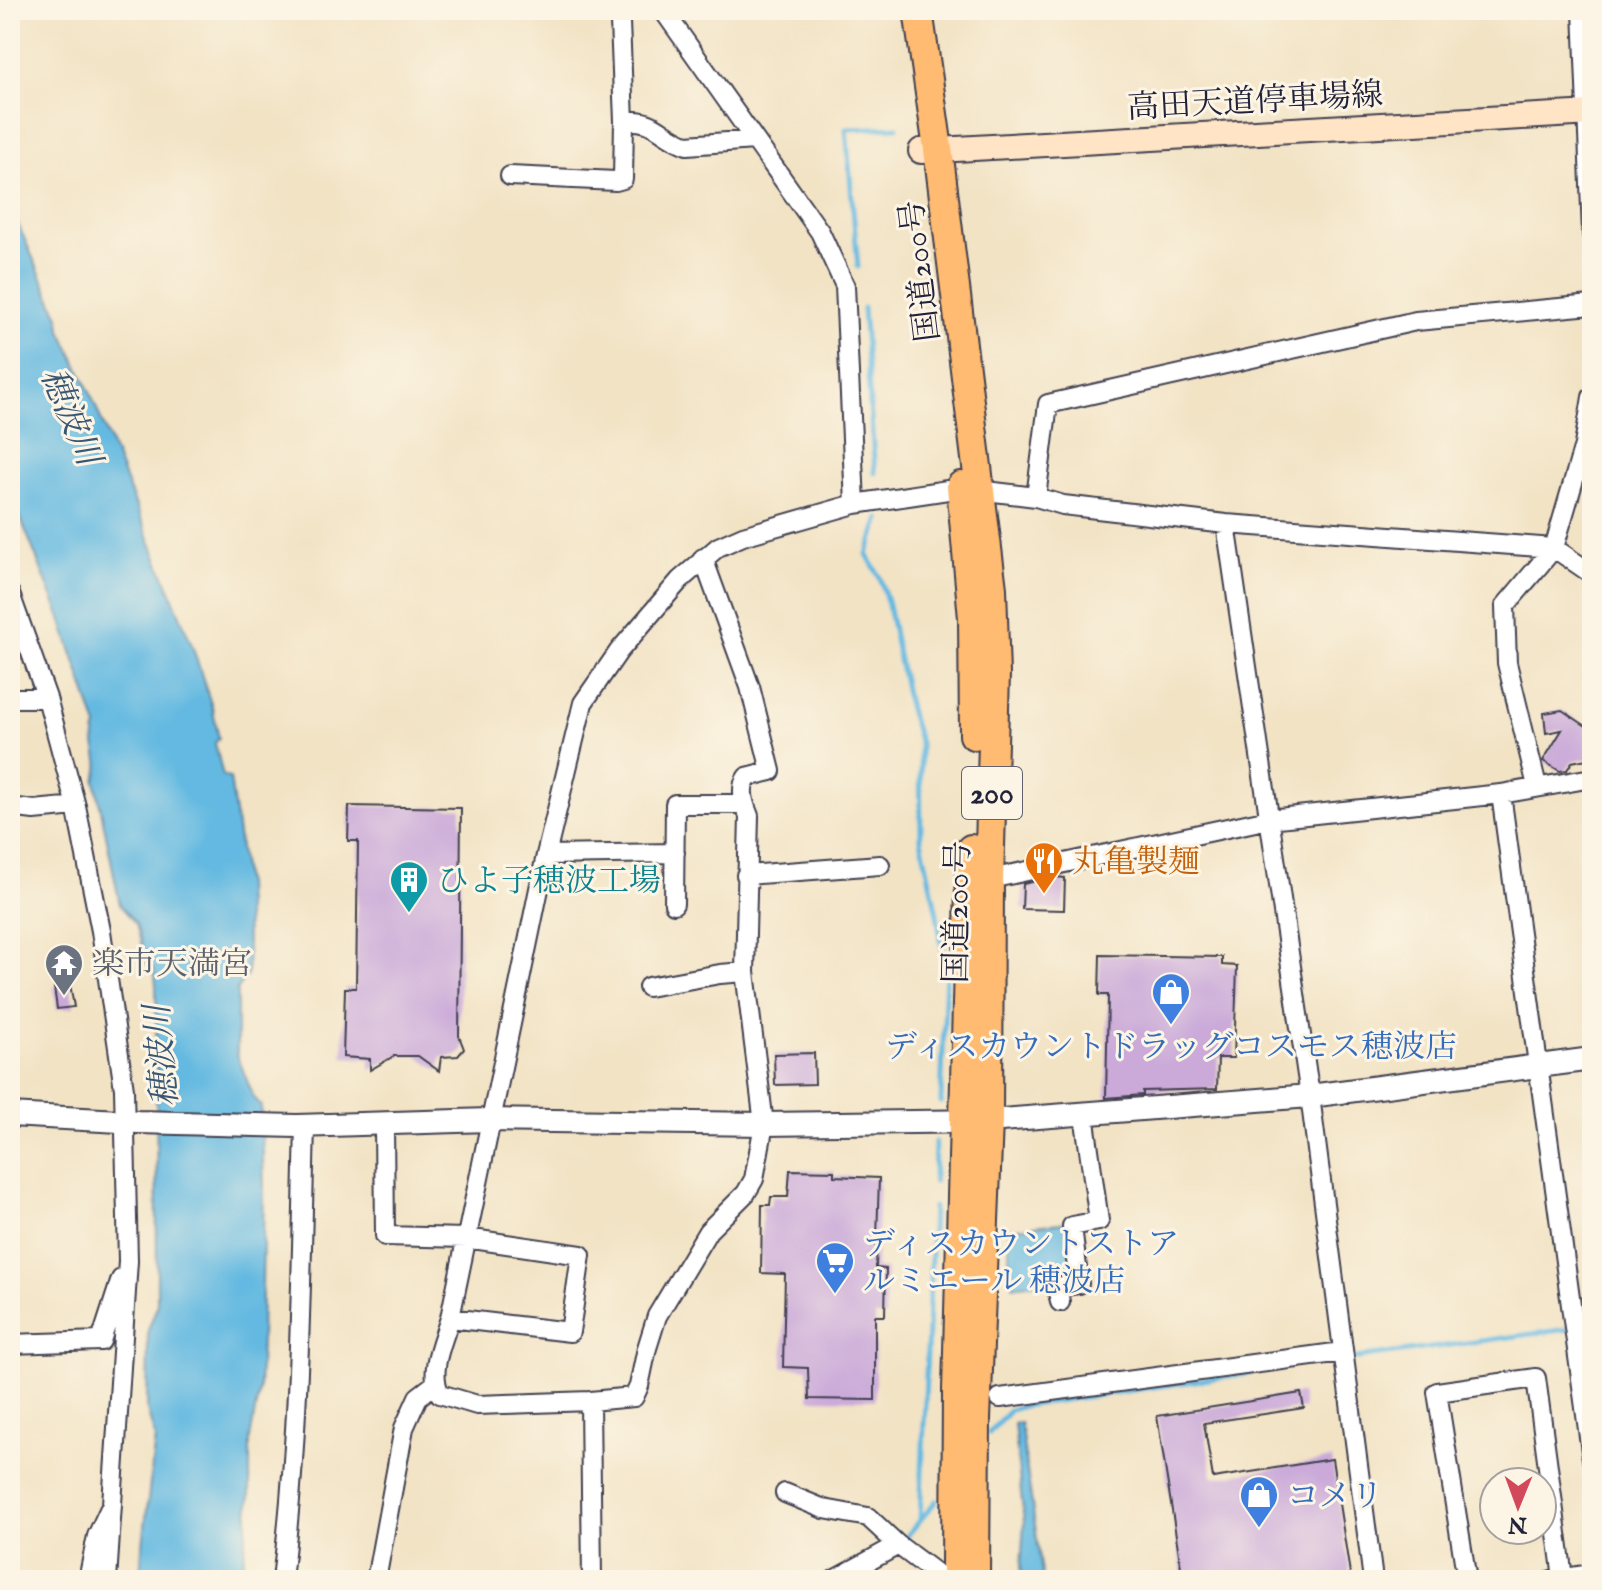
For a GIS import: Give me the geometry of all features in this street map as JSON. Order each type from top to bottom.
[{"type":"highway","name":"国道200号","points":[[902,10],[930,150]]},
{"type":"highway","name":"国道200号","points":[[918,10],[930,150],[970,489],[980,881],[975,1580]]},
{"type":"highway","name":"国道200号","points":[[947,1577],[977,1121]]},
{"type":"main road","name":"高田天道停車場線","points":[[930,150],[1590,114]]},
{"type":"street","points":[[510,176],[623,179],[620,22],[615,10]]},
{"type":"street","points":[[663,10],[820,232],[845,286],[855,504]]},
{"type":"street","points":[[1583,10],[1590,114],[1592,234]]},
{"type":"street","points":[[624,121],[640,120],[655,124],[677,142],[687,145],[754,140]]},
{"type":"street","points":[[1036,497],[1048,404],[1416,321],[1592,305]]},
{"type":"street","points":[[1537,786],[1507,663],[1505,606],[1559,550],[1592,397]]},
{"type":"street","points":[[703,558],[750,687],[771,771],[747,777],[743,783],[744,804],[749,816],[745,972],[764,1124],[754,1179],[746,1193],[708,1231],[657,1316],[634,1397],[477,1405],[440,1394],[434,1374],[450,1318],[546,855],[583,703],[619,651],[703,558],[718,547],[743,536],[855,504],[970,489],[1036,497],[1063,505],[1226,524],[1592,555]]},
{"type":"street","points":[[1226,524],[1310,1096],[1373,1580]]},
{"type":"street","points":[[1559,550],[1592,574]]},
{"type":"street","points":[[10,594],[47,698],[76,806],[101,931],[132,1122],[128,1261],[107,1580]]},
{"type":"street","points":[[10,698],[47,698]]},
{"type":"street","points":[[980,881],[1269,819],[1501,794],[1592,778]]},
{"type":"street","points":[[1501,794],[1592,1459]]},
{"type":"street","points":[[674,904],[675,804],[744,804]]},
{"type":"street","points":[[10,807],[34,810],[76,806]]},
{"type":"street","points":[[546,855],[675,853]]},
{"type":"street","points":[[746,875],[880,865]]},
{"type":"street","points":[[648,987],[745,972]]},
{"type":"street","points":[[10,1115],[301,1126],[489,1120],[764,1124],[977,1121],[1310,1096],[1592,1059]]},
{"type":"street","points":[[1060,1302],[1057,1287],[1079,1284],[1072,1226],[1099,1221],[1084,1114]]},
{"type":"street","points":[[384,1124],[385,1236],[466,1238],[581,1255],[570,1332],[450,1318]]},
{"type":"street","points":[[282,1580],[298,1399],[301,1126]]},
{"type":"street","points":[[10,1344],[101,1341],[108,1312],[128,1261]]},
{"type":"street","points":[[1000,1398],[1342,1352]]},
{"type":"street","points":[[1467,1580],[1437,1392],[1536,1378],[1558,1579],[1592,1574]]},
{"type":"street","points":[[376,1580],[404,1428],[418,1397],[435,1384]]},
{"type":"street","points":[[590,1401],[592,1580]]},
{"type":"street","points":[[785,1493],[824,1509],[868,1517],[898,1545],[947,1577]]},
{"type":"street","points":[[88,1580],[97,1536],[113,1500]]},
{"type":"street","points":[[834,1580],[898,1545]]},
{"type":"water","name":"穂波川","points":[[10,206],[60,319],[61,330],[90,392],[192,645],[212,707],[219,738],[215,743],[223,776],[230,778],[245,883],[248,973],[237,990],[237,1055],[254,1098],[261,1106],[264,1187],[259,1390],[250,1439],[250,1494],[242,1580],[139,1580],[155,1438],[147,1409],[148,1330],[157,1306],[156,985],[154,969],[147,964],[136,924],[120,905],[95,780],[98,773],[97,727],[60,616],[10,492]]},
{"type":"water","points":[[1066,1222],[1074,1278],[1013,1286],[1009,1229]]},
{"type":"water","points":[[1020,1422],[1043,1580],[1020,1580],[1024,1523],[1014,1424]]},
{"type":"building","points":[[1562,710],[1592,730],[1592,758],[1572,762],[1567,770],[1560,771],[1543,761],[1562,730],[1546,733],[1544,713]]},
{"type":"building","name":"ひよ子穂波工場","points":[[349,806],[461,808],[459,1036],[464,1049],[458,1056],[441,1057],[439,1071],[418,1056],[394,1056],[370,1070],[370,1059],[343,1057],[345,988],[356,988],[358,841],[348,841]]},
{"type":"building","name":"丸亀製麺","points":[[1065,878],[1064,910],[1022,909],[1023,884]]},
{"type":"building","name":"ディスカウントドラッグコスモス穂波店","points":[[1100,955],[1222,957],[1222,965],[1237,966],[1234,1058],[1218,1058],[1217,1089],[1143,1091],[1143,1095],[1106,1098],[1108,995],[1099,995]]},
{"type":"building","name":"楽市天満宮","points":[[70,984],[74,1007],[57,1009],[54,987]]},
{"type":"building","points":[[814,1053],[815,1084],[775,1085],[774,1054]]},
{"type":"building","name":"ディスカウントストア ルミエール 穂波店","points":[[790,1170],[834,1171],[834,1176],[879,1178],[876,1268],[886,1269],[885,1316],[875,1316],[875,1400],[809,1399],[808,1368],[783,1367],[785,1274],[761,1273],[762,1205],[770,1205],[771,1197],[788,1197]]},
{"type":"building","name":"コメリ","points":[[1301,1393],[1304,1408],[1204,1423],[1213,1478],[1332,1459],[1351,1580],[1183,1580],[1157,1416]]},
{"type":"waterway","points":[[858,267],[846,129],[897,127]]},
{"type":"waterway","points":[[863,308],[875,473]]},
{"type":"waterway","points":[[880,519],[867,554],[880,578],[888,605],[909,709],[920,743],[921,840],[946,973],[941,1102]]},
{"type":"waterway","points":[[934,1182],[935,1142]]},
{"type":"waterway","points":[[920,1521],[933,1207]]},
{"type":"waterway","points":[[1583,1327],[1592,1326]]},
{"type":"waterway","points":[[1357,1358],[1568,1329]]},
{"type":"waterway","points":[[989,1433],[1010,1410],[1023,1406],[1250,1373]]},
{"type":"waterway","points":[[902,1542],[936,1501]]},
{"type":"place","name":"丸亀製麺","points":[[1044,895]]},
{"type":"place","name":"ひよ子穂波工場","points":[[409,914]]},
{"type":"place","name":"楽市天満宮","points":[[64,997]]},
{"type":"place","name":"ディスカウントドラッグコスモス穂波店","points":[[1171,1026]]},
{"type":"place","name":"ディスカウントストア ルミエール 穂波店","points":[[835,1295]]},
{"type":"place","name":"コメリ","points":[[1259,1529]]}]
